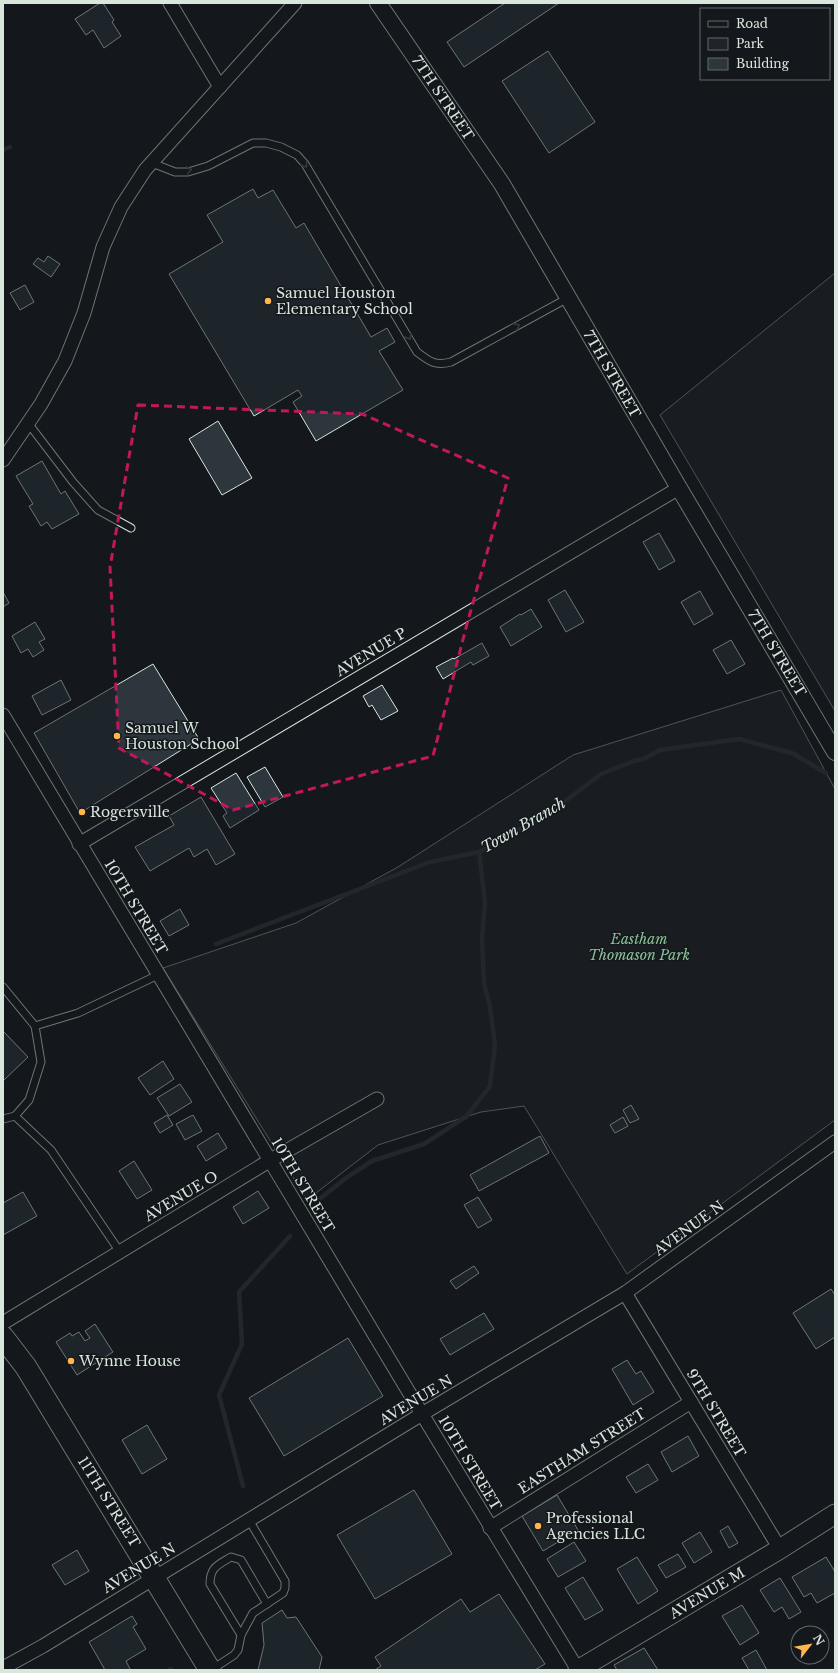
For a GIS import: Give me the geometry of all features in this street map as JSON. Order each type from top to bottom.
[{"type":"main road","name":"11TH STREET","points":[[3,1337],[26,1367],[210,1670]]},
{"type":"main road","name":"AVENUE M","points":[[578,1670],[780,1549],[835,1514]]},
{"type":"street","points":[[170,3],[220,87]]},
{"type":"street","points":[[3,460],[41,404],[65,361],[84,313],[103,247],[121,207],[145,170],[295,3]]},
{"type":"street","name":"7TH STREET","points":[[378,3],[502,184],[835,752]]},
{"type":"street","name":"AVENUE P","points":[[79,844],[679,488]]},
{"type":"street","name":"10TH STREET","points":[[3,714],[79,844],[490,1528],[578,1670]]},
{"type":"street","name":"AVENUE O","points":[[3,1323],[270,1161],[377,1099]]},
{"type":"street","name":"AVENUE N","points":[[3,1668],[43,1646],[422,1414],[625,1293],[835,1142]]},
{"type":"street","name":"9TH STREET","points":[[625,1293],[780,1549]]},
{"type":"street","name":"EASTHAM STREET","points":[[490,1528],[691,1402]]},
{"type":"lane","points":[[152,163],[175,172],[188,172],[208,166],[253,143],[266,143],[281,147],[297,155],[306,164],[417,352],[428,360],[440,365],[451,362],[568,298]]},
{"type":"lane","points":[[28,423],[73,482],[98,510],[131,528]]},
{"type":"lane","points":[[35,1026],[78,1013],[158,975]]},
{"type":"lane","points":[[3,987],[35,1026],[41,1062],[29,1100],[15,1116],[3,1119]]},
{"type":"lane","points":[[15,1116],[52,1150],[120,1252]]},
{"type":"lane","points":[[210,1670],[234,1655],[238,1650],[241,1635],[253,1613],[284,1593],[285,1581],[249,1520]]},
{"type":"lane","points":[[241,1635],[210,1584],[210,1575],[214,1567],[231,1557],[241,1560],[267,1604]]},
{"type":"highlighted area","points":[[138,405],[362,414],[508,478],[467,624],[433,756],[233,810],[119,748],[110,567]]},
{"type":"green space","points":[[835,273],[835,711],[660,415]]},
{"type":"green space","name":"Eastham Thomason Park","points":[[781,690],[835,789],[835,1120],[627,1274],[524,1106],[481,1112],[378,1145],[307,1200],[163,968],[296,923],[398,867],[573,755]]},
{"type":"building","points":[[100,3],[103,3],[114,20],[112,22],[121,36],[104,48],[93,30],[86,35],[75,19]]},
{"type":"building","points":[[505,3],[559,3],[464,67],[447,42]]},
{"type":"building","points":[[548,51],[595,122],[549,153],[502,81]]},
{"type":"building","name":"Samuel Houston Elementary School","points":[[253,189],[258,198],[273,190],[296,228],[304,223],[371,337],[387,328],[395,342],[379,351],[403,390],[316,441],[293,402],[302,396],[298,390],[254,416],[169,274],[223,242],[207,215]]},
{"type":"building","points":[[48,256],[60,264],[51,277],[33,264],[38,258],[44,262]]},
{"type":"building","points":[[25,285],[34,302],[20,310],[10,293]]},
{"type":"building","points":[[218,421],[252,478],[222,495],[189,439]]},
{"type":"building","points":[[42,461],[61,494],[65,491],[79,514],[52,529],[47,522],[41,526],[29,506],[33,504],[16,476]]},
{"type":"building","points":[[659,533],[675,561],[659,570],[643,542]]},
{"type":"building","points":[[565,590],[584,622],[566,632],[548,600]]},
{"type":"building","points":[[700,591],[713,614],[694,625],[681,602]]},
{"type":"building","points":[[3,592],[9,603],[3,607]]},
{"type":"building","points":[[531,609],[542,627],[511,646],[500,627]]},
{"type":"building","points":[[35,622],[45,639],[39,642],[44,650],[33,657],[28,649],[21,653],[12,636]]},
{"type":"building","points":[[731,640],[745,664],[727,674],[713,650]]},
{"type":"building","points":[[482,643],[489,656],[473,665],[471,662],[443,679],[436,667],[453,658],[454,659]]},
{"type":"building","name":"Samuel W Houston School","points":[[153,664],[199,739],[80,813],[34,733]]},
{"type":"building","points":[[61,680],[71,700],[42,715],[32,696]]},
{"type":"building","points":[[382,685],[398,711],[381,720],[372,705],[369,707],[363,696]]},
{"type":"building","points":[[265,767],[283,797],[265,807],[247,777]]},
{"type":"building","points":[[236,773],[259,810],[230,828],[223,816],[227,813],[211,788]]},
{"type":"building","points":[[201,797],[235,854],[216,865],[207,849],[194,857],[189,848],[150,871],[135,847],[174,825],[169,816]]},
{"type":"building","points":[[180,909],[189,925],[169,936],[160,921]]},
{"type":"building","points":[[3,1031],[28,1057],[3,1081]]},
{"type":"building","points":[[163,1061],[174,1079],[150,1095],[138,1078]]},
{"type":"building","points":[[180,1084],[192,1102],[169,1116],[157,1098]]},
{"type":"building","points":[[631,1105],[639,1119],[630,1123],[623,1110]]},
{"type":"building","points":[[167,1115],[173,1125],[160,1133],[154,1123]]},
{"type":"building","points":[[193,1115],[202,1131],[185,1140],[176,1124]]},
{"type":"building","points":[[623,1117],[628,1126],[615,1133],[610,1125]]},
{"type":"building","points":[[218,1133],[227,1148],[206,1161],[197,1146]]},
{"type":"building","points":[[540,1136],[549,1153],[479,1191],[470,1175]]},
{"type":"building","points":[[134,1161],[152,1190],[137,1199],[119,1171]]},
{"type":"building","points":[[258,1191],[269,1208],[243,1224],[233,1207]]},
{"type":"building","points":[[23,1192],[37,1216],[3,1235],[3,1203]]},
{"type":"building","points":[[478,1197],[492,1220],[478,1228],[464,1205]]},
{"type":"building","points":[[474,1266],[479,1273],[456,1289],[450,1281]]},
{"type":"building","points":[[831,1289],[835,1295],[835,1337],[816,1349],[793,1313]]},
{"type":"building","points":[[484,1313],[494,1329],[450,1355],[440,1339]]},
{"type":"building","points":[[95,1324],[113,1352],[77,1375],[56,1342],[70,1333],[72,1336],[79,1332],[85,1341],[90,1338],[85,1331]]},
{"type":"building","points":[[348,1338],[383,1396],[284,1456],[249,1398]]},
{"type":"building","points":[[627,1360],[636,1374],[641,1371],[654,1392],[633,1405],[612,1369]]},
{"type":"building","points":[[147,1425],[167,1459],[142,1474],[122,1440]]},
{"type":"building","points":[[688,1436],[699,1456],[672,1472],[661,1452]]},
{"type":"building","points":[[648,1464],[658,1480],[636,1493],[626,1477]]},
{"type":"building","points":[[414,1490],[452,1554],[375,1599],[337,1535]]},
{"type":"building","points":[[557,1495],[578,1530],[543,1551],[522,1516]]},
{"type":"building","points":[[728,1526],[738,1543],[729,1548],[720,1531]]},
{"type":"building","points":[[700,1532],[712,1552],[694,1563],[682,1543]]},
{"type":"building","points":[[574,1542],[586,1561],[558,1577],[547,1559]]},
{"type":"building","points":[[77,1550],[89,1571],[65,1585],[52,1565]]},
{"type":"building","points":[[678,1554],[686,1567],[666,1578],[658,1565]]},
{"type":"building","points":[[637,1557],[658,1591],[638,1604],[617,1569]]},
{"type":"building","points":[[826,1557],[835,1572],[835,1593],[817,1603],[811,1593],[804,1597],[792,1577]]},
{"type":"building","points":[[583,1577],[603,1610],[585,1620],[565,1588]]},
{"type":"building","points":[[780,1578],[801,1612],[789,1619],[782,1607],[774,1612],[760,1590]]},
{"type":"building","points":[[499,1594],[545,1664],[535,1670],[375,1670],[381,1666],[375,1657],[461,1599],[470,1612]]},
{"type":"building","points":[[742,1605],[759,1633],[740,1645],[722,1616]]},
{"type":"building","points":[[282,1610],[287,1618],[296,1617],[322,1657],[319,1670],[258,1670],[264,1645],[262,1623]]},
{"type":"building","points":[[132,1616],[137,1624],[133,1627],[146,1649],[126,1661],[130,1669],[105,1670],[89,1642]]},
{"type":"building","points":[[644,1648],[658,1670],[617,1670],[614,1665]]},
{"type":"building","points":[[756,1650],[767,1670],[749,1670],[742,1658]]},
{"type":"waterway","points":[[3,150],[10,147]]},
{"type":"waterway","name":"Town Branch","points":[[216,944],[430,862],[479,852],[548,814],[601,774],[634,761],[644,759],[660,750],[739,739],[792,753],[826,773]]},
{"type":"waterway","points":[[321,1198],[346,1178],[372,1161],[424,1144],[467,1116],[490,1086],[495,1045],[490,1007],[484,983],[482,938],[485,902],[479,852]]},
{"type":"waterway","points":[[243,1486],[219,1395],[242,1344],[239,1292],[290,1236]]},
{"type":"place","name":"Samuel Houston Elementary School","points":[[268,301]]},
{"type":"place","name":"Samuel W Houston School","points":[[117,736]]},
{"type":"place","name":"Rogersville","points":[[82,812]]},
{"type":"place","name":"Wynne House","points":[[71,1361]]},
{"type":"place","name":"Professional Agencies LLC","points":[[538,1526]]}]
